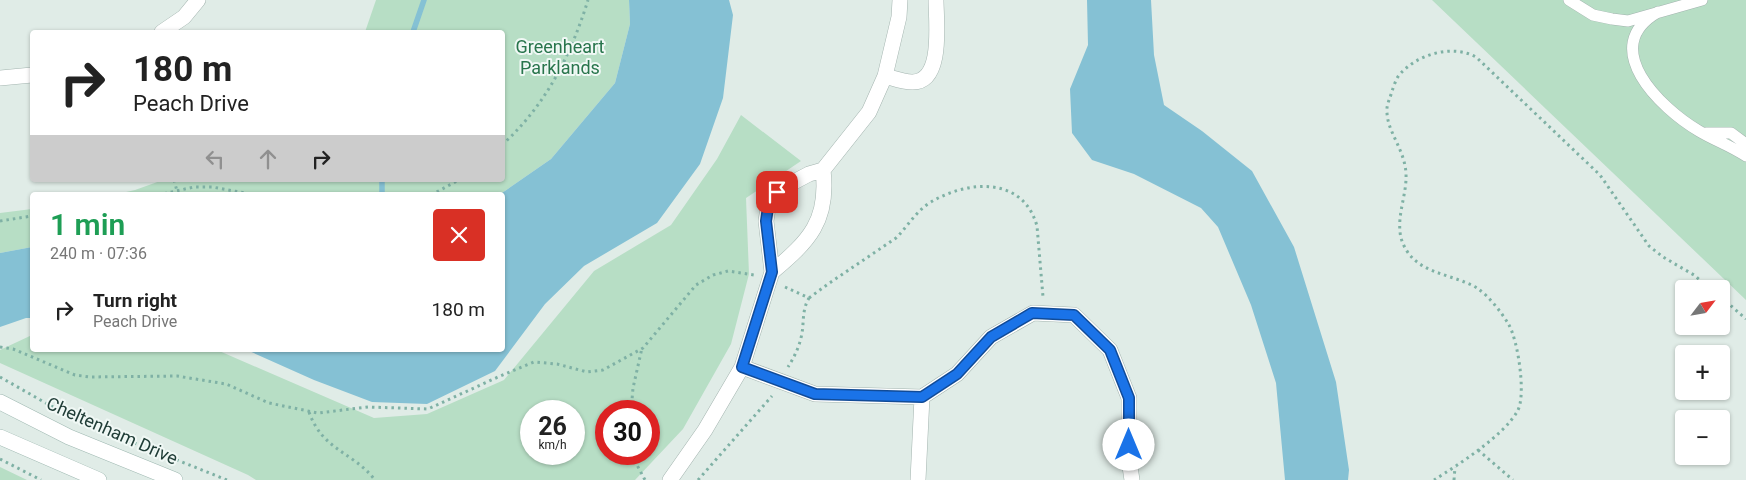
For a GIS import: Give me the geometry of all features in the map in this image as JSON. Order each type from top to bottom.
[{"type":"street","points":[[165,30],[184,17],[198,0]]},
{"type":"street","points":[[670,480],[705,430],[742,367],[770,276],[766,221],[769,201],[777,192],[792,183],[809,174],[823,170],[869,112],[885,76],[899,17],[900,0]]},
{"type":"street","points":[[885,76],[912,82],[926,77],[931,70],[935,62],[936,52],[936,0]]},
{"type":"street","points":[[0,78],[30,75]]},
{"type":"street","points":[[770,276],[813,232],[818,222],[824,194],[823,170]]},
{"type":"street","points":[[742,367],[815,394],[922,397],[957,374],[991,337],[1032,313],[1074,315],[1110,350],[1129,398],[1129,460],[1132,480]]},
{"type":"street","points":[[918,480],[922,397]]},
{"type":"street","name":"Cheltenham Drive","points":[[0,402],[69,437],[175,480]]},
{"type":"street","points":[[0,437],[100,480]]},
{"type":"lane","points":[[1569,0],[1593,15],[1628,21],[1702,0]]},
{"type":"lane","points":[[1658,12],[1644,21],[1634,36],[1632,46],[1633,57],[1637,68],[1656,96],[1670,110],[1702,132],[1746,156]]},
{"type":"lane","points":[[1702,132],[1731,133],[1746,144]]},
{"type":"path","points":[[505,142],[526,121],[561,69],[578,31],[588,0]]},
{"type":"path","points":[[1434,480],[1455,467],[1506,427],[1518,411],[1521,401],[1520,378],[1514,339],[1509,326],[1490,300],[1477,288],[1435,273],[1416,261],[1406,248],[1401,236],[1400,216],[1407,176],[1406,164],[1389,124],[1387,105],[1398,75],[1423,57],[1438,53],[1467,53],[1476,57],[1600,175],[1649,246],[1700,280]]},
{"type":"path","points":[[175,182],[177,191]]},
{"type":"path","points":[[437,192],[455,182]]},
{"type":"path","points":[[172,192],[194,187],[212,187],[240,192]]},
{"type":"path","points":[[698,480],[774,394],[799,345],[802,334],[803,312],[809,298],[896,238],[918,211],[953,191],[972,187],[991,187],[1006,190],[1020,197],[1034,216],[1037,226],[1044,313]]},
{"type":"path","points":[[0,221],[30,216]]},
{"type":"path","points":[[0,347],[13,349],[75,374],[90,377],[178,376],[226,384],[269,403],[318,413],[368,407],[428,409],[534,362],[557,364],[586,372],[603,370],[643,348],[696,285],[713,275],[728,271],[770,276],[809,298]]},
{"type":"path","points":[[1730,306],[1746,320]]},
{"type":"path","points":[[632,400],[643,348]]},
{"type":"path","name":"Cheltenham Drive","points":[[0,377],[52,406],[132,442],[227,480]]},
{"type":"path","points":[[308,411],[313,425],[324,439],[368,472],[375,480]]},
{"type":"path","points":[[1478,450],[1513,480]]},
{"type":"path","points":[[0,459],[41,480]]},
{"type":"path","points":[[636,465],[645,480]]},
{"type":"path","points":[[1454,480],[1455,467]]},
{"type":"green space","name":"Greenheart Parklands","points":[[376,0],[629,0],[630,24],[615,83],[551,159],[503,192],[126,192],[157,182],[505,182],[505,30],[366,30]]},
{"type":"green space","points":[[1432,0],[1746,0],[1746,300],[1730,285],[1730,280],[1725,280]]},
{"type":"green space","points":[[741,115],[801,161],[746,198],[749,274],[731,344],[683,429],[660,453],[660,400],[595,400],[595,465],[649,465],[635,480],[256,480],[0,363],[0,350],[30,336],[30,352],[222,352],[374,418],[427,414],[504,380],[594,271],[671,225],[717,159]]},
{"type":"green space","points":[[30,209],[30,247],[0,253],[0,213]]},
{"type":"green space","points":[[0,467],[27,480],[0,480]]},
{"type":"water","points":[[629,0],[729,0],[733,15],[723,98],[700,164],[657,223],[584,266],[545,304],[495,371],[427,404],[372,402],[314,380],[251,352],[505,352],[505,192],[503,192],[551,159],[615,83],[630,24]]},
{"type":"water","points":[[1087,0],[1151,0],[1154,55],[1164,105],[1202,131],[1252,171],[1294,247],[1336,382],[1349,470],[1348,480],[1285,480],[1276,383],[1251,305],[1218,227],[1201,208],[1134,174],[1092,160],[1072,133],[1070,89],[1088,45]]},
{"type":"water","points":[[30,247],[30,318],[0,327],[0,253]]},
{"type":"waterway","points":[[414,30],[424,0]]},
{"type":"waterway","points":[[382,182],[382,192]]},
{"type":"route","points":[[777,192],[769,201],[766,221],[772,272],[742,367],[815,394],[922,397],[957,374],[991,337],[1032,313],[1074,315],[1110,350],[1129,398],[1129,445]]}]
